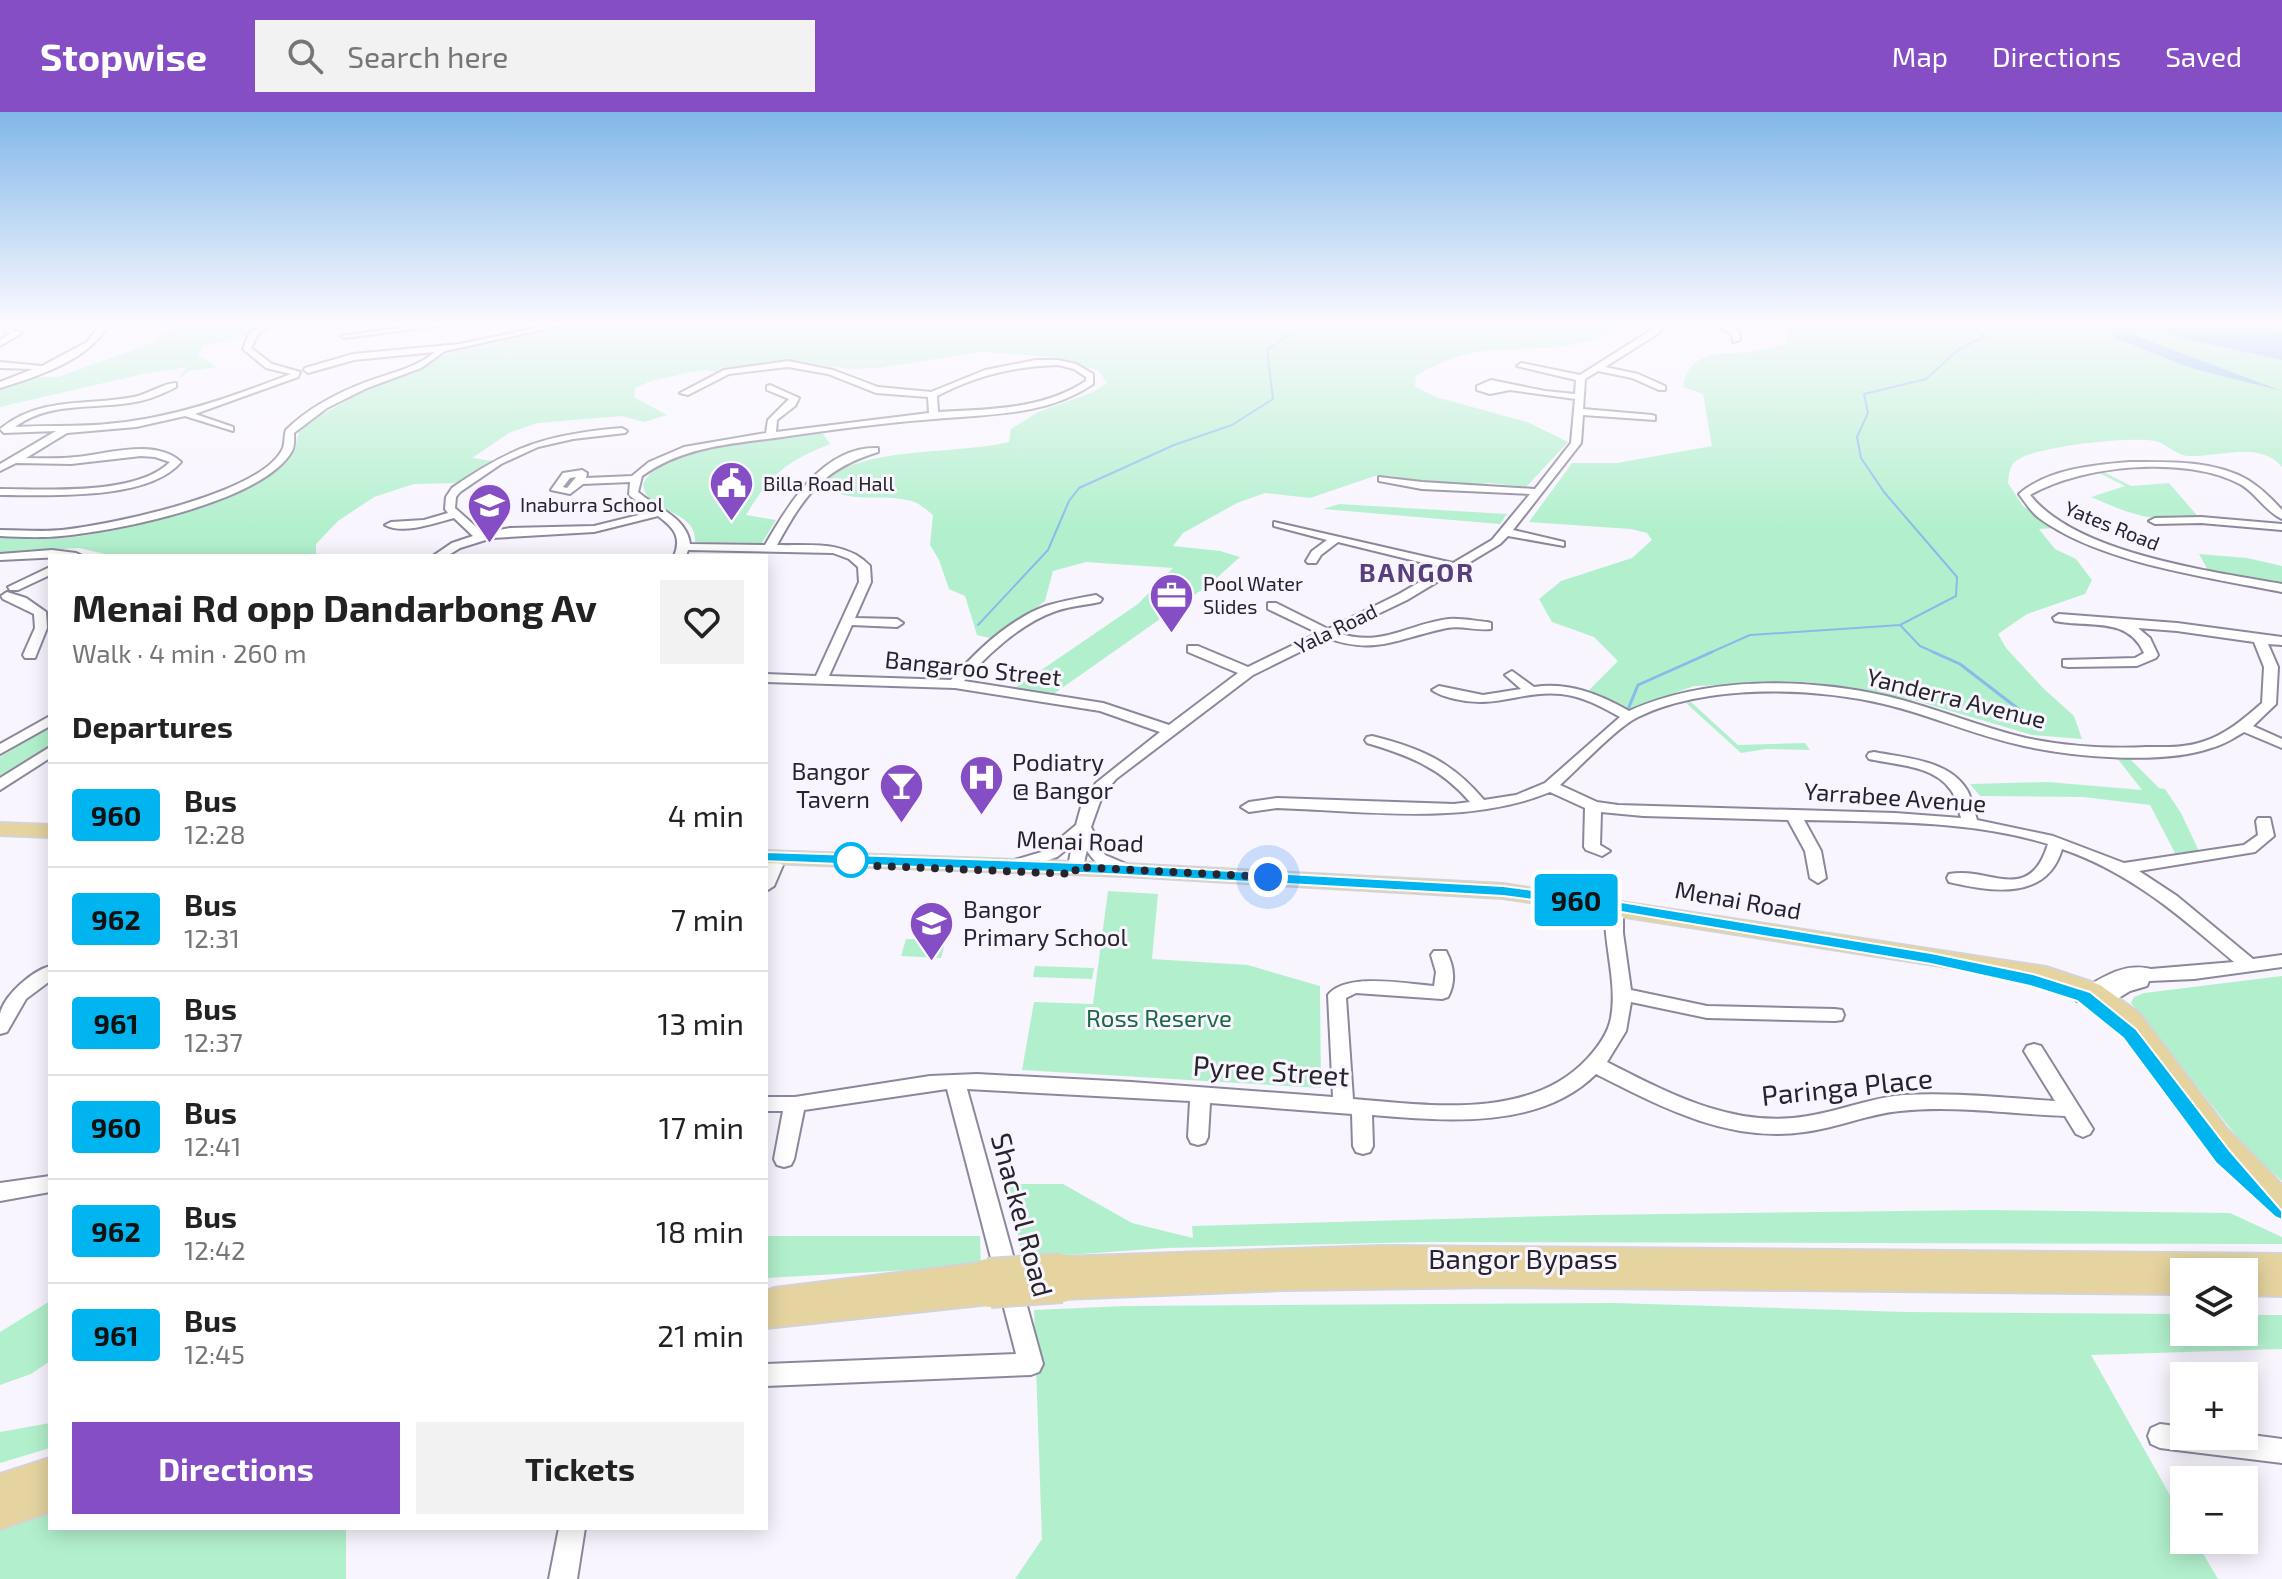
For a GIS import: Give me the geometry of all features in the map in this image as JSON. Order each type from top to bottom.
[{"type":"main road","points":[[0,829],[48,831]]},
{"type":"main road","points":[[0,838],[48,838]]},
{"type":"main road","name":"Menai Road","points":[[771,861],[1125,870],[1503,891],[1615,906],[1931,958],[2094,997]]},
{"type":"main road","name":"Menai Road","points":[[771,861],[1393,884]]},
{"type":"main road","points":[[2094,997],[2145,1034],[2191,1101],[2246,1167],[2282,1202]]},
{"type":"main road","points":[[2094,997],[2129,1034],[2223,1157],[2282,1211]]},
{"type":"main road","points":[[2246,1167],[2282,1195]]},
{"type":"main road","name":"Bangor Bypass","points":[[768,1301],[989,1283],[1382,1258],[2282,1266]]},
{"type":"main road","name":"Bangor Bypass","points":[[1061,1278],[1498,1275],[2170,1282]]},
{"type":"main road","name":"Bangor Bypass","points":[[768,1315],[989,1283]]},
{"type":"main road","points":[[2258,1283],[2282,1284]]},
{"type":"main road","points":[[0,1490],[48,1474]]},
{"type":"main road","points":[[0,1513],[48,1497]]},
{"type":"street","points":[[2,430],[17,419],[36,412],[143,396],[158,390]]},
{"type":"street","points":[[2,430],[131,426],[189,415],[251,390]]},
{"type":"street","points":[[0,533],[56,534],[115,525],[158,516],[230,489],[278,461],[289,445],[289,432],[308,415],[355,390]]},
{"type":"street","points":[[685,393],[690,390]]},
{"type":"street","points":[[771,435],[769,425],[772,417],[792,404],[794,398],[776,390]]},
{"type":"street","points":[[881,390],[932,395],[944,390]]},
{"type":"street","points":[[580,481],[635,479],[655,463],[690,449],[771,435],[1038,405],[1081,390]]},
{"type":"street","points":[[1534,390],[1579,397]]},
{"type":"street","name":"Yala Road","points":[[1076,870],[1088,806],[1097,789],[1248,672],[1403,597],[1506,532],[1576,443],[1580,390]]},
{"type":"street","points":[[932,395],[934,416]]},
{"type":"street","points":[[1580,412],[1653,418]]},
{"type":"street","points":[[189,415],[230,429]]},
{"type":"street","points":[[0,468],[62,430]]},
{"type":"street","points":[[480,536],[453,515],[449,503],[456,490],[524,447],[560,436],[622,431]]},
{"type":"street","points":[[770,547],[814,478],[840,460],[874,450]]},
{"type":"street","points":[[0,492],[123,486],[168,471],[176,462],[169,457],[127,454],[69,461],[14,460]]},
{"type":"street","name":"Yates Road","points":[[2282,516],[2243,482],[2217,471],[2181,464],[2095,469],[2050,482],[2024,494],[2035,511],[2054,523],[2130,556],[2282,588]]},
{"type":"street","points":[[635,479],[633,493],[678,527],[686,539],[682,552],[770,547],[835,550],[853,557],[864,566],[865,582],[821,679]]},
{"type":"street","points":[[1383,479],[1420,487],[1489,486],[1537,492]]},
{"type":"street","points":[[443,554],[480,536],[517,530],[597,528],[658,513]]},
{"type":"street","points":[[391,525],[421,523],[453,515]]},
{"type":"street","points":[[2155,521],[2201,520],[2282,527]]},
{"type":"street","points":[[1278,524],[1334,540],[1405,551],[1455,567]]},
{"type":"street","points":[[1506,532],[1560,544]]},
{"type":"street","points":[[1312,561],[1316,553],[1334,540]]},
{"type":"street","points":[[0,557],[60,554]]},
{"type":"street","points":[[5,592],[48,572]]},
{"type":"street","points":[[5,592],[40,612],[41,628],[30,655]]},
{"type":"street","points":[[955,684],[966,669],[1033,618],[1058,607],[1096,599]]},
{"type":"street","points":[[1272,606],[1358,643],[1383,642],[1450,623],[1487,626]]},
{"type":"street","points":[[2059,618],[2128,626],[2175,627],[2282,641]]},
{"type":"street","points":[[847,621],[897,623]]},
{"type":"street","points":[[2068,663],[2125,663],[2151,655],[2145,641],[2128,626]]},
{"type":"street","name":"Yanderra Avenue","points":[[1249,807],[1277,803],[1439,809],[1519,799],[1550,786],[1629,716],[1683,697],[1770,688],[1884,700],[2026,742],[2117,753],[2186,750],[2208,745],[2244,727],[2269,704],[2271,667],[2260,640]]},
{"type":"street","points":[[1193,649],[1248,672]]},
{"type":"street","points":[[1512,675],[1530,690]]},
{"type":"street","name":"Bangaroo Street","points":[[768,678],[955,684],[1103,707],[1172,731]]},
{"type":"street","points":[[1439,690],[1464,698],[1489,699],[1530,690],[1572,691],[1591,696],[1629,716]]},
{"type":"street","points":[[0,750],[48,721]]},
{"type":"street","points":[[2244,727],[2282,744]]},
{"type":"street","points":[[1372,740],[1442,765],[1461,780],[1481,806]]},
{"type":"street","points":[[0,785],[48,752]]},
{"type":"street","points":[[1874,756],[1922,766],[1941,774],[1955,784],[1970,822]]},
{"type":"street","name":"Yarrabee Avenue","points":[[1550,786],[1593,806],[1641,811],[1970,822],[2056,843],[2123,868],[2172,901],[2250,966]]},
{"type":"street","points":[[1593,806],[1592,847],[1602,851]]},
{"type":"street","points":[[1793,815],[1813,851],[1818,878]]},
{"type":"street","points":[[2123,868],[2249,849],[2266,836],[2264,821]]},
{"type":"street","points":[[1010,866],[1051,854],[1083,827],[1099,858],[1125,870]]},
{"type":"street","points":[[1955,878],[2022,883],[2043,875],[2052,861],[2056,843]]},
{"type":"street","name":"Pyree Street","points":[[768,1104],[795,1104],[955,1081],[1471,1113],[1511,1107],[1546,1097],[1576,1081],[1595,1065],[1611,1042],[1621,1017],[1622,994],[1614,925],[1615,906]]},
{"type":"street","points":[[1363,1146],[1352,1106],[1337,995],[1354,987],[1442,993],[1445,972],[1440,955]]},
{"type":"street","points":[[2094,997],[2148,981],[2151,975],[2282,961]]},
{"type":"street","points":[[0,1027],[20,995],[48,974]]},
{"type":"street","points":[[1622,994],[1707,1012],[1835,1015]]},
{"type":"street","points":[[2034,1051],[2083,1129]]},
{"type":"street","name":"Paringa Place","points":[[1595,1065],[1677,1107],[1717,1121],[1756,1127],[1795,1126],[1830,1120],[1865,1108],[1903,1103],[2071,1109]]},
{"type":"street","name":"Shackel Road","points":[[768,1375],[1031,1364],[955,1081]]},
{"type":"street","points":[[1198,1137],[1200,1094]]},
{"type":"street","points":[[784,1159],[795,1104]]},
{"type":"street","points":[[1,1193],[48,1184]]},
{"type":"street","points":[[2160,1436],[2280,1454]]},
{"type":"street","points":[[563,1579],[572,1530]]},
{"type":"green space","points":[[0,390],[72,390],[0,407]]},
{"type":"green space","points":[[365,390],[635,390],[634,397],[667,415],[644,422],[622,416],[537,423],[509,433],[472,458],[494,461],[459,483],[414,484],[374,497],[338,521],[316,544],[316,554],[104,554],[79,548],[0,553],[0,536],[65,538],[95,534],[156,519],[223,496],[276,469],[291,455],[301,426]]},
{"type":"green space","points":[[1422,390],[1527,422],[1568,442],[1526,487],[1490,483],[1452,486],[1375,476],[1310,498],[1265,493],[1237,503],[1183,533],[1173,546],[1220,551],[1240,557],[1210,584],[1052,695],[1015,688],[1138,604],[1173,568],[1086,562],[1053,571],[1045,601],[994,639],[977,635],[965,596],[949,589],[930,545],[933,515],[917,503],[906,500],[848,496],[827,487],[832,473],[853,464],[897,455],[1009,442],[1011,429],[1038,412],[1093,392]]},
{"type":"green space","points":[[1693,390],[2282,390],[2282,467],[2263,454],[2185,455],[2155,441],[2143,440],[2062,447],[2026,456],[2012,465],[2008,483],[2023,506],[2055,528],[2039,529],[2055,549],[2076,559],[2092,580],[2085,594],[2027,614],[1998,634],[2006,648],[2043,688],[2074,716],[2082,739],[2032,735],[1917,701],[1808,682],[1694,686],[1629,710],[1589,690],[1618,661],[1594,637],[1552,622],[1539,599],[1561,581],[1632,558],[1652,540],[1647,533],[1631,529],[1529,522],[1572,463],[1617,463],[1712,446],[1703,394]]},
{"type":"green space","points":[[822,432],[830,444],[780,471],[746,515],[776,520],[762,543],[695,542],[688,523],[646,494],[643,484],[655,470],[697,450]]},
{"type":"green space","points":[[2098,469],[2131,486],[2169,483],[2201,520],[2144,516],[2091,497],[2125,486],[2093,470]]},
{"type":"green space","points":[[1339,504],[1507,514],[1500,524],[1323,509]]},
{"type":"green space","points":[[2199,554],[2247,558],[2282,566],[2282,588],[2210,574]]},
{"type":"green space","points":[[1691,702],[1738,745],[1805,743],[1810,750],[1766,749],[1741,753],[1686,703]]},
{"type":"green space","points":[[48,727],[48,746],[0,778],[0,757]]},
{"type":"green space","points":[[2117,758],[2130,759],[2159,788],[2165,789],[2181,813],[2199,851],[2175,853],[2150,805],[2083,797],[1980,796],[1970,784],[2048,782],[2142,790]]},
{"type":"green space","name":"Ross Reserve","points":[[1108,891],[1158,894],[1152,959],[1248,965],[1320,986],[1321,1088],[1022,1070],[1034,1002],[1093,1004]]},
{"type":"green space","points":[[906,939],[946,940],[941,958],[901,956]]},
{"type":"green space","points":[[1035,966],[1094,968],[1092,979],[1033,977]]},
{"type":"green space","points":[[2282,976],[2282,1181],[2249,1152],[2131,1003],[2134,997],[2144,993]]},
{"type":"green space","points":[[1009,1184],[1063,1184],[1132,1223],[1193,1238],[1192,1226],[1591,1215],[1983,1210],[2230,1213],[2282,1237],[2282,1244],[1427,1242],[1167,1248],[1022,1258]]},
{"type":"green space","points":[[768,1236],[980,1236],[981,1266],[768,1278]]},
{"type":"green space","points":[[48,1302],[48,1362],[31,1374],[0,1385],[0,1332]]},
{"type":"green space","points":[[1614,1303],[1906,1312],[2170,1314],[2170,1346],[2258,1346],[2258,1315],[2282,1315],[2282,1349],[2091,1355],[2170,1495],[2170,1554],[2203,1554],[2218,1579],[1015,1579],[1042,1539],[1034,1310],[1125,1306]]},
{"type":"green space","points":[[48,1423],[48,1449],[0,1463],[0,1432]]},
{"type":"green space","points":[[48,1514],[48,1530],[346,1530],[346,1579],[0,1579],[0,1531]]},
{"type":"waterway","points":[[978,625],[1048,550],[1069,501],[1079,488],[1174,445],[1232,425],[1273,399],[1272,390]]},
{"type":"waterway","points":[[1707,654],[1750,635],[1900,625],[1956,596],[1957,577],[1884,492],[1861,458],[1857,437],[1868,413],[1864,394],[1879,390]]},
{"type":"waterway","points":[[1901,626],[1920,646],[1938,654]]},
{"type":"waterway","points":[[1629,707],[1638,685],[1712,652]]},
{"type":"waterway","points":[[1933,652],[1960,664],[2034,721]]},
{"type":"bus line","name":"960","points":[[768,857],[1108,869],[1503,891],[1615,906],[1931,958],[2033,980],[2083,997],[2113,1017],[2223,1157],[2282,1211]]},
{"type":"place","name":"Billa Road Hall","points":[[732,523]]},
{"type":"place","name":"Inaburra School","points":[[489,544]]},
{"type":"place","name":"Pool Water Slides","points":[[1172,635]]},
{"type":"place","name":"Podiatry @ Bangor","points":[[981,816]]},
{"type":"place","name":"Bangor Tavern","points":[[901,825]]},
{"type":"place","name":"Bangor Primary School","points":[[932,963]]},
{"type":"district","name":"BANGOR","points":[[1417,573]]},
{"type":"route","points":[[851,860],[855,865],[1075,874],[1076,867],[1268,877]]}]
